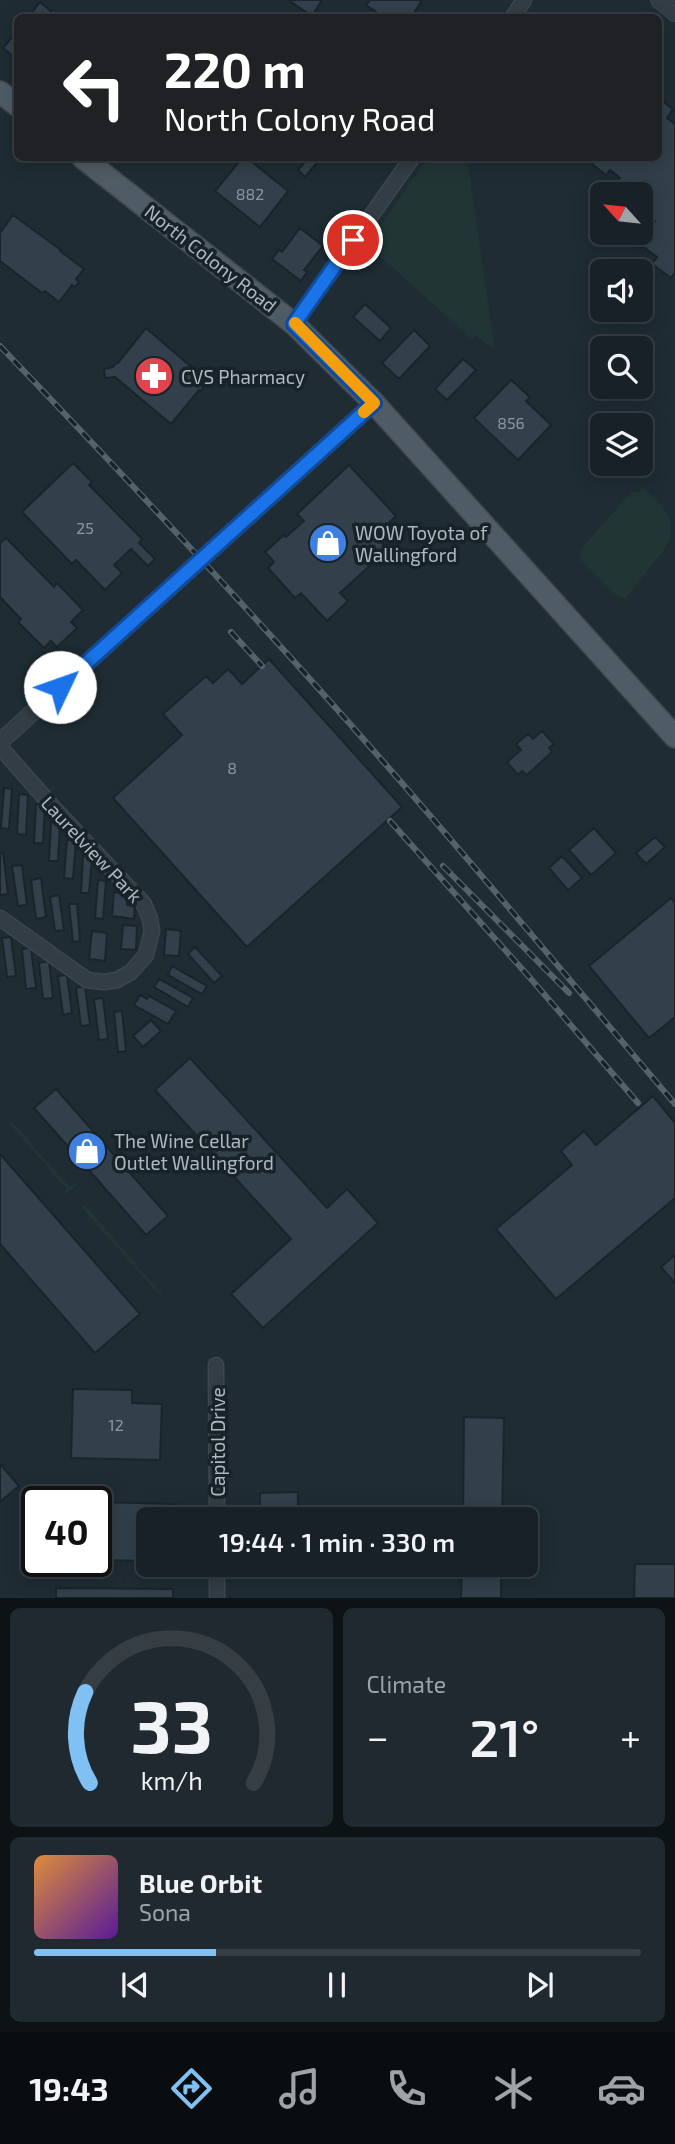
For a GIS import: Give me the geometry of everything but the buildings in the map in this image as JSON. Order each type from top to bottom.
[{"type":"main road","points":[[0,92],[14,103]]},
{"type":"main road","name":"North Colony Road","points":[[87,161],[294,324],[374,403],[675,737]]},
{"type":"street","points":[[659,0],[675,13]]},
{"type":"street","points":[[294,324],[410,161]]},
{"type":"street","points":[[0,745],[374,403]]},
{"type":"street","name":"Laurelview Park","points":[[0,745],[53,807],[144,904],[150,919],[151,939],[146,955],[131,972],[110,981],[87,980],[0,918]]},
{"type":"street","name":"Capitol Drive","points":[[216,1365],[217,1507]]},
{"type":"street","points":[[217,1577],[217,1598]]},
{"type":"green space","points":[[426,161],[467,161],[495,350],[476,336],[471,338],[368,243]]},
{"type":"green space","points":[[642,487],[663,507],[670,519],[671,537],[625,599],[617,596],[580,559],[582,548],[631,492],[638,492]]},
{"type":"green space","points":[[12,1122],[70,1187],[76,1183],[77,1185],[62,1196],[67,1189],[9,1124]]},
{"type":"green space","points":[[91,1199],[86,1206],[162,1294],[160,1296],[83,1209],[77,1212]]},
{"type":"railway","points":[[0,346],[155,510],[358,733],[675,1104]]},
{"type":"railway","points":[[231,632],[262,666]]},
{"type":"railway","points":[[390,821],[638,1103]]},
{"type":"railway","points":[[443,866],[569,993]]},
{"type":"slow traffic","points":[[295,323],[374,403],[364,412]]},
{"type":"place","name":"CVS Pharmacy","points":[[154,376]]},
{"type":"place","name":"WOW Toyota of Wallingford","points":[[328,543]]},
{"type":"place","name":"The Wine Cellar Outlet Wallingford","points":[[87,1151]]},
{"type":"route","points":[[60,687],[374,403],[294,324],[353,240]]}]
